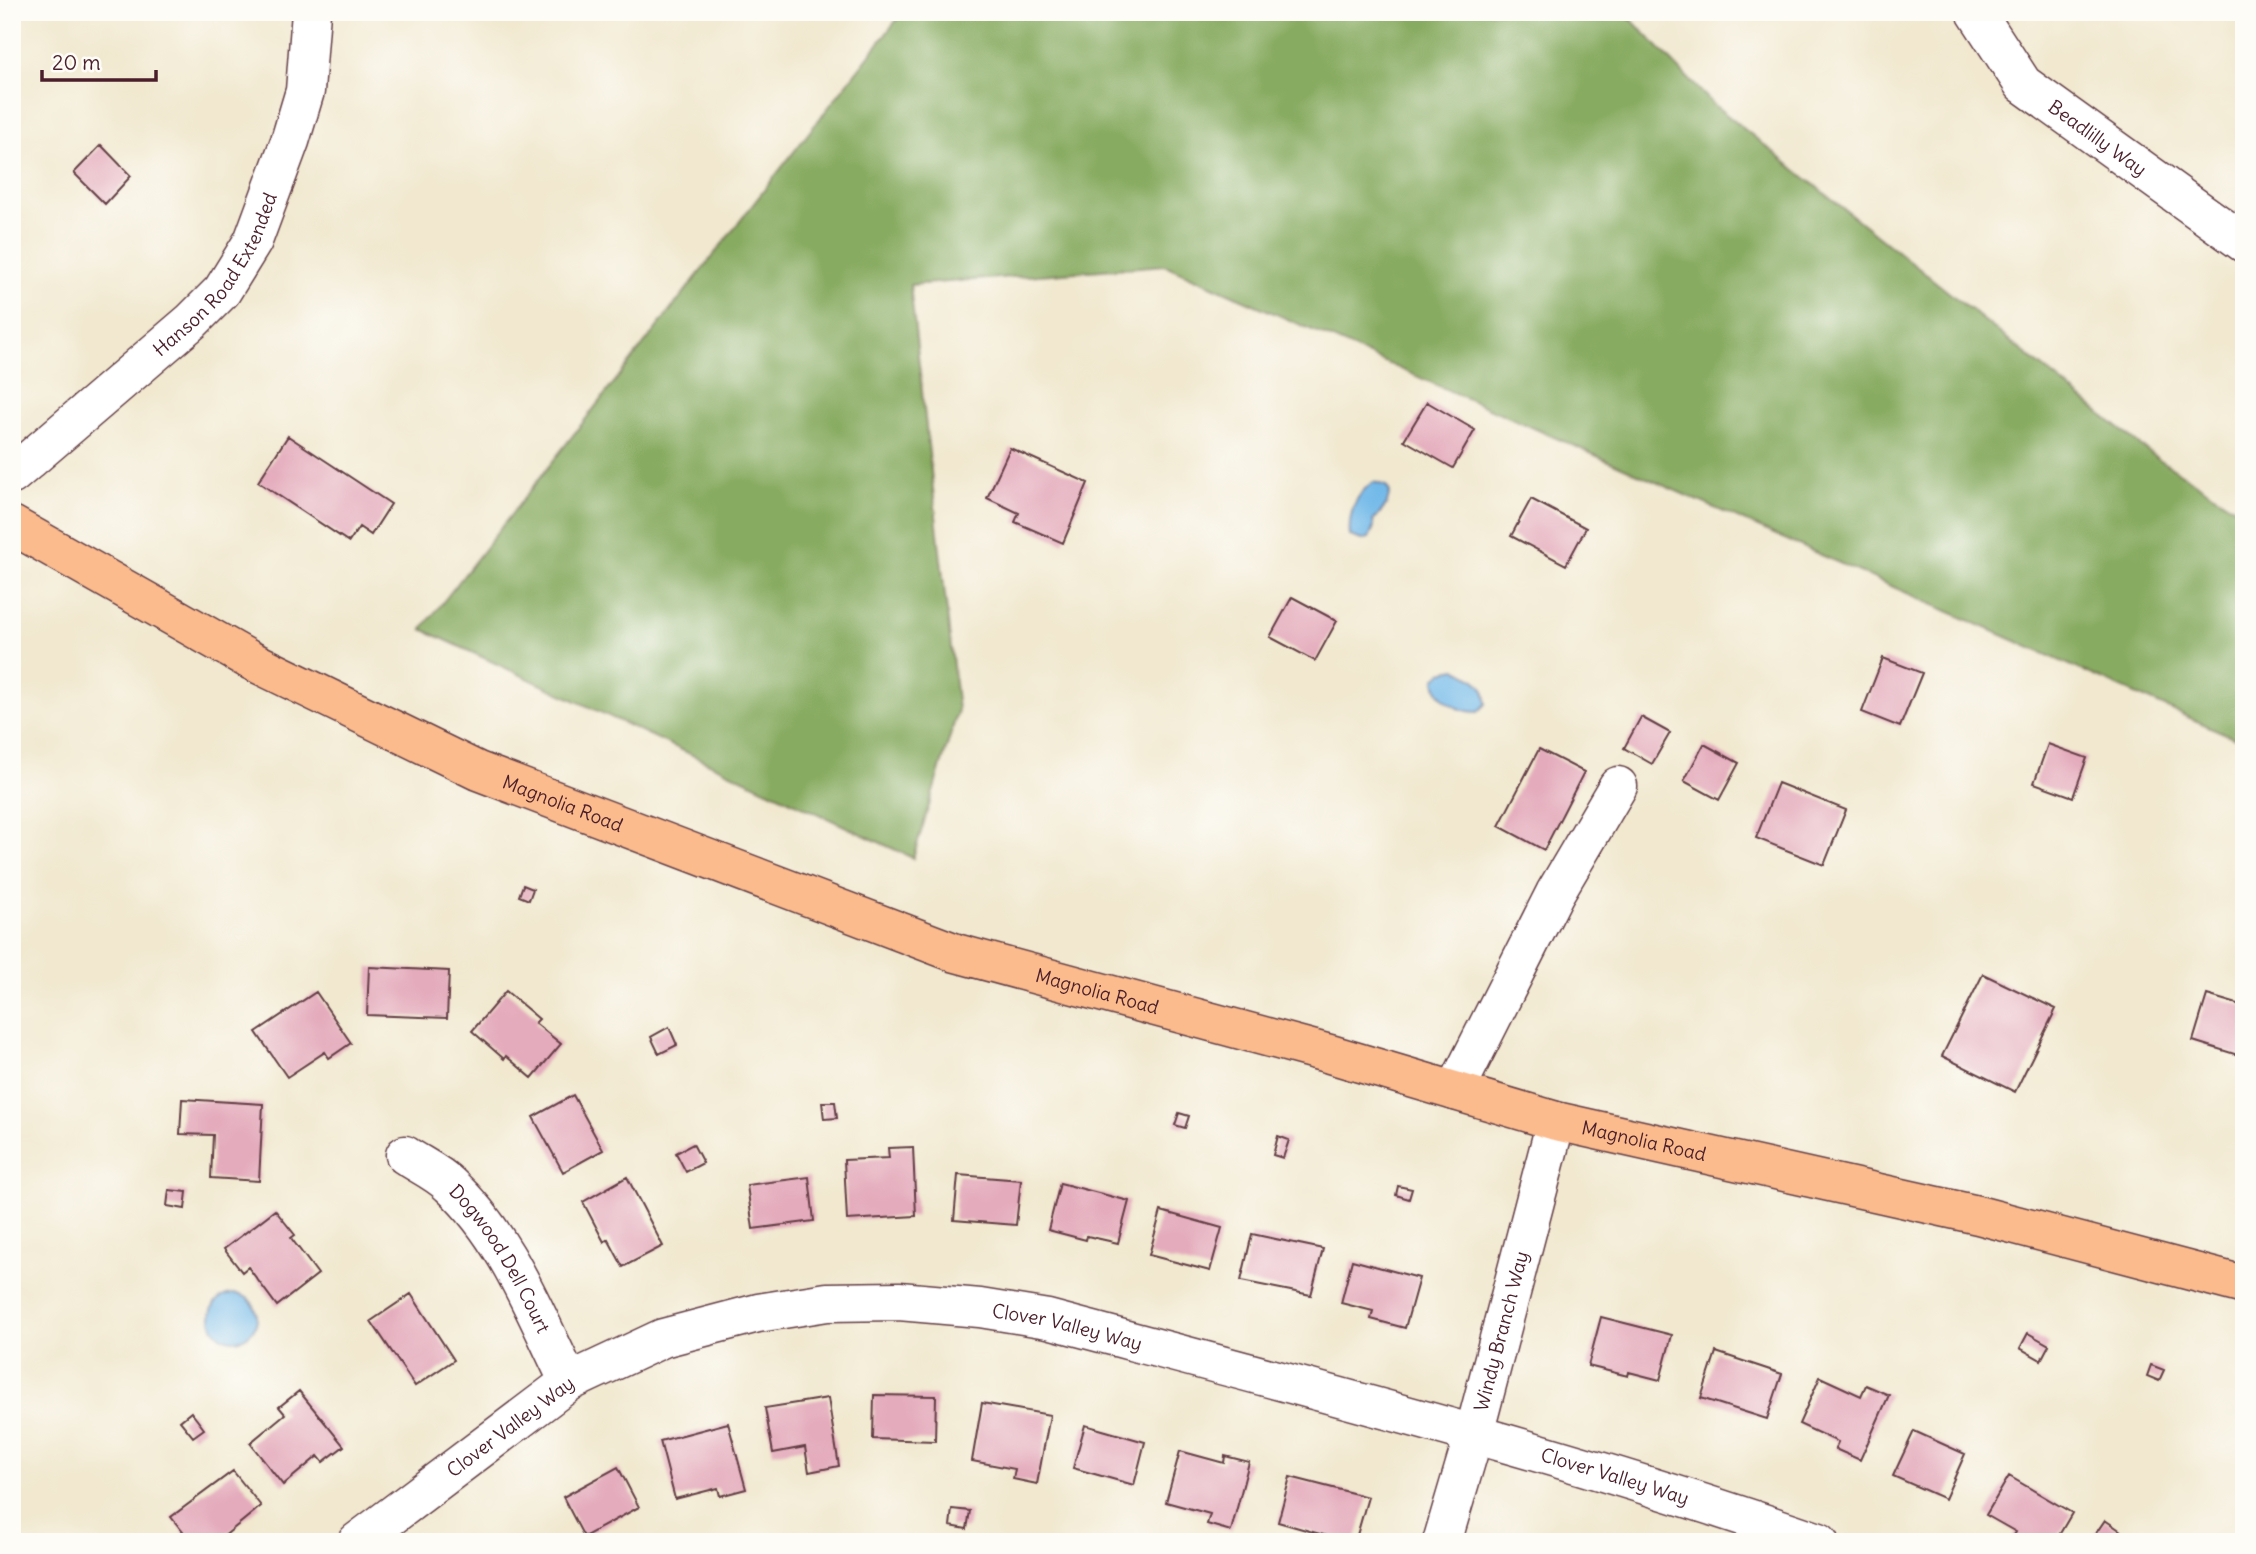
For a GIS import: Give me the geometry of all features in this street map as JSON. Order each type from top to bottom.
[{"type":"main road","name":"Magnolia Road","points":[[12,525],[250,660],[478,771],[956,953],[1330,1054],[1556,1121],[1978,1215],[2244,1285]]},
{"type":"street","name":"Hanson Road Extended","points":[[12,475],[192,321],[222,291],[253,241],[290,141],[305,91],[311,12]]},
{"type":"street","name":"Beadlilly Way","points":[[1976,12],[2023,84],[2244,243]]},
{"type":"street","points":[[1455,1091],[1555,893],[1618,786]]},
{"type":"street","name":"Windy Branch Way","points":[[1442,1542],[1474,1434],[1556,1121]]},
{"type":"street","name":"Dogwood Dell Court","points":[[405,1155],[448,1182],[472,1206],[499,1241],[569,1382]]},
{"type":"street","name":"Clover Valley Way","points":[[357,1542],[569,1382],[663,1338],[758,1313],[827,1302],[899,1301],[980,1308],[1048,1319],[1474,1434],[1703,1501],[1819,1542]]},
{"type":"green space","points":[[903,12],[1624,12],[1713,104],[2151,454],[2244,514],[2244,742],[1165,265],[910,285],[958,710],[913,858],[422,629]]},
{"type":"water","points":[[1374,482],[1386,486],[1390,492],[1386,506],[1373,521],[1374,527],[1369,538],[1362,540],[1350,536],[1350,521],[1362,492]]},
{"type":"water","points":[[1456,669],[1477,682],[1484,691],[1486,704],[1478,712],[1456,707],[1439,693],[1435,679],[1442,672]]},
{"type":"water","points":[[234,1294],[250,1301],[257,1317],[250,1333],[234,1340],[218,1333],[211,1317],[218,1301]]},
{"type":"building","points":[[101,145],[131,176],[105,204],[74,173]]},
{"type":"building","points":[[1427,402],[1475,430],[1453,468],[1404,440]]},
{"type":"building","points":[[288,436],[391,504],[371,535],[359,527],[349,542],[258,482]]},
{"type":"building","points":[[1010,448],[1088,483],[1063,543],[1015,522],[1019,513],[987,498]]},
{"type":"building","points":[[1531,499],[1586,528],[1566,565],[1511,536]]},
{"type":"building","points":[[1292,597],[1337,621],[1315,661],[1270,637]]},
{"type":"building","points":[[1883,658],[1922,673],[1900,727],[1862,712]]},
{"type":"building","points":[[1641,717],[1670,733],[1652,764],[1624,748]]},
{"type":"building","points":[[1704,744],[1739,763],[1719,800],[1684,781]]},
{"type":"building","points":[[2048,744],[2087,758],[2073,797],[2034,783]]},
{"type":"building","points":[[1539,749],[1584,772],[1544,850],[1499,826]]},
{"type":"building","points":[[1778,783],[1846,810],[1824,865],[1756,838]]},
{"type":"building","points":[[523,885],[533,889],[529,900],[519,896]]},
{"type":"building","points":[[369,967],[449,971],[447,1018],[367,1015]]},
{"type":"building","points":[[1983,974],[2056,1009],[2015,1092],[1942,1056]]},
{"type":"building","points":[[506,991],[539,1019],[535,1023],[561,1044],[532,1078],[506,1056],[504,1059],[472,1031]]},
{"type":"building","points":[[316,992],[351,1043],[329,1058],[325,1052],[287,1077],[256,1032]]},
{"type":"building","points":[[2207,995],[2244,1006],[2244,1057],[2193,1041]]},
{"type":"building","points":[[669,1027],[677,1045],[659,1054],[651,1037]]},
{"type":"building","points":[[573,1095],[603,1150],[563,1172],[533,1117]]},
{"type":"building","points":[[182,1099],[263,1104],[259,1181],[211,1178],[213,1135],[180,1134]]},
{"type":"building","points":[[822,1102],[835,1102],[837,1118],[824,1119]]},
{"type":"building","points":[[1179,1113],[1189,1116],[1185,1128],[1175,1125]]},
{"type":"building","points":[[1278,1136],[1289,1140],[1283,1158],[1273,1155]]},
{"type":"building","points":[[693,1144],[703,1163],[686,1172],[676,1153]]},
{"type":"building","points":[[913,1147],[916,1216],[847,1220],[844,1160],[889,1158],[888,1148]]},
{"type":"building","points":[[958,1175],[1021,1180],[1016,1225],[954,1220]]},
{"type":"building","points":[[627,1177],[663,1246],[623,1267],[608,1239],[604,1242],[583,1202]]},
{"type":"building","points":[[809,1177],[814,1221],[753,1229],[747,1185]]},
{"type":"building","points":[[1060,1183],[1129,1201],[1118,1243],[1087,1236],[1086,1240],[1048,1230]]},
{"type":"building","points":[[1398,1186],[1412,1189],[1409,1199],[1396,1195]]},
{"type":"building","points":[[169,1190],[187,1192],[185,1209],[167,1206]]},
{"type":"building","points":[[275,1210],[295,1235],[291,1238],[318,1274],[277,1306],[248,1267],[242,1272],[224,1249]]},
{"type":"building","points":[[1161,1211],[1222,1228],[1210,1271],[1149,1255]]},
{"type":"building","points":[[1252,1234],[1323,1249],[1311,1295],[1241,1281]]},
{"type":"building","points":[[1352,1260],[1419,1278],[1405,1328],[1371,1319],[1373,1311],[1341,1303]]},
{"type":"building","points":[[411,1294],[454,1360],[415,1386],[371,1321]]},
{"type":"building","points":[[1601,1317],[1672,1335],[1660,1380],[1629,1372],[1628,1376],[1588,1366]]},
{"type":"building","points":[[2028,1333],[2049,1345],[2041,1360],[2020,1348]]},
{"type":"building","points":[[1716,1352],[1782,1374],[1767,1419],[1701,1398]]},
{"type":"building","points":[[2151,1365],[2164,1370],[2159,1381],[2147,1376]]},
{"type":"building","points":[[1820,1377],[1861,1396],[1866,1385],[1889,1395],[1860,1460],[1835,1449],[1838,1442],[1799,1424]]},
{"type":"building","points":[[299,1391],[344,1446],[323,1462],[318,1456],[283,1485],[250,1443],[285,1414],[279,1407]]},
{"type":"building","points":[[874,1395],[936,1396],[935,1441],[873,1439]]},
{"type":"building","points":[[828,1398],[839,1466],[809,1472],[805,1447],[773,1453],[765,1408]]},
{"type":"building","points":[[982,1403],[1050,1415],[1037,1484],[1013,1479],[1015,1469],[972,1461]]},
{"type":"building","points":[[191,1412],[204,1429],[193,1437],[180,1421]]},
{"type":"building","points":[[728,1423],[746,1489],[720,1496],[718,1488],[675,1499],[660,1441]]},
{"type":"building","points":[[1085,1425],[1145,1442],[1134,1485],[1073,1468]]},
{"type":"building","points":[[1914,1431],[1965,1454],[1945,1499],[1893,1476]]},
{"type":"building","points":[[1180,1451],[1224,1463],[1225,1456],[1249,1462],[1231,1531],[1207,1524],[1210,1514],[1166,1502]]},
{"type":"building","points":[[618,1467],[639,1507],[584,1537],[563,1497]]},
{"type":"building","points":[[233,1471],[261,1506],[217,1542],[191,1542],[171,1517]]},
{"type":"building","points":[[2009,1476],[2072,1513],[2055,1542],[2021,1542],[2013,1537],[2016,1532],[1986,1515]]},
{"type":"building","points":[[1290,1477],[1368,1497],[1355,1542],[1278,1522]]},
{"type":"building","points":[[952,1509],[970,1511],[967,1529],[950,1526]]},
{"type":"building","points":[[2105,1520],[2137,1542],[2090,1542]]}]
